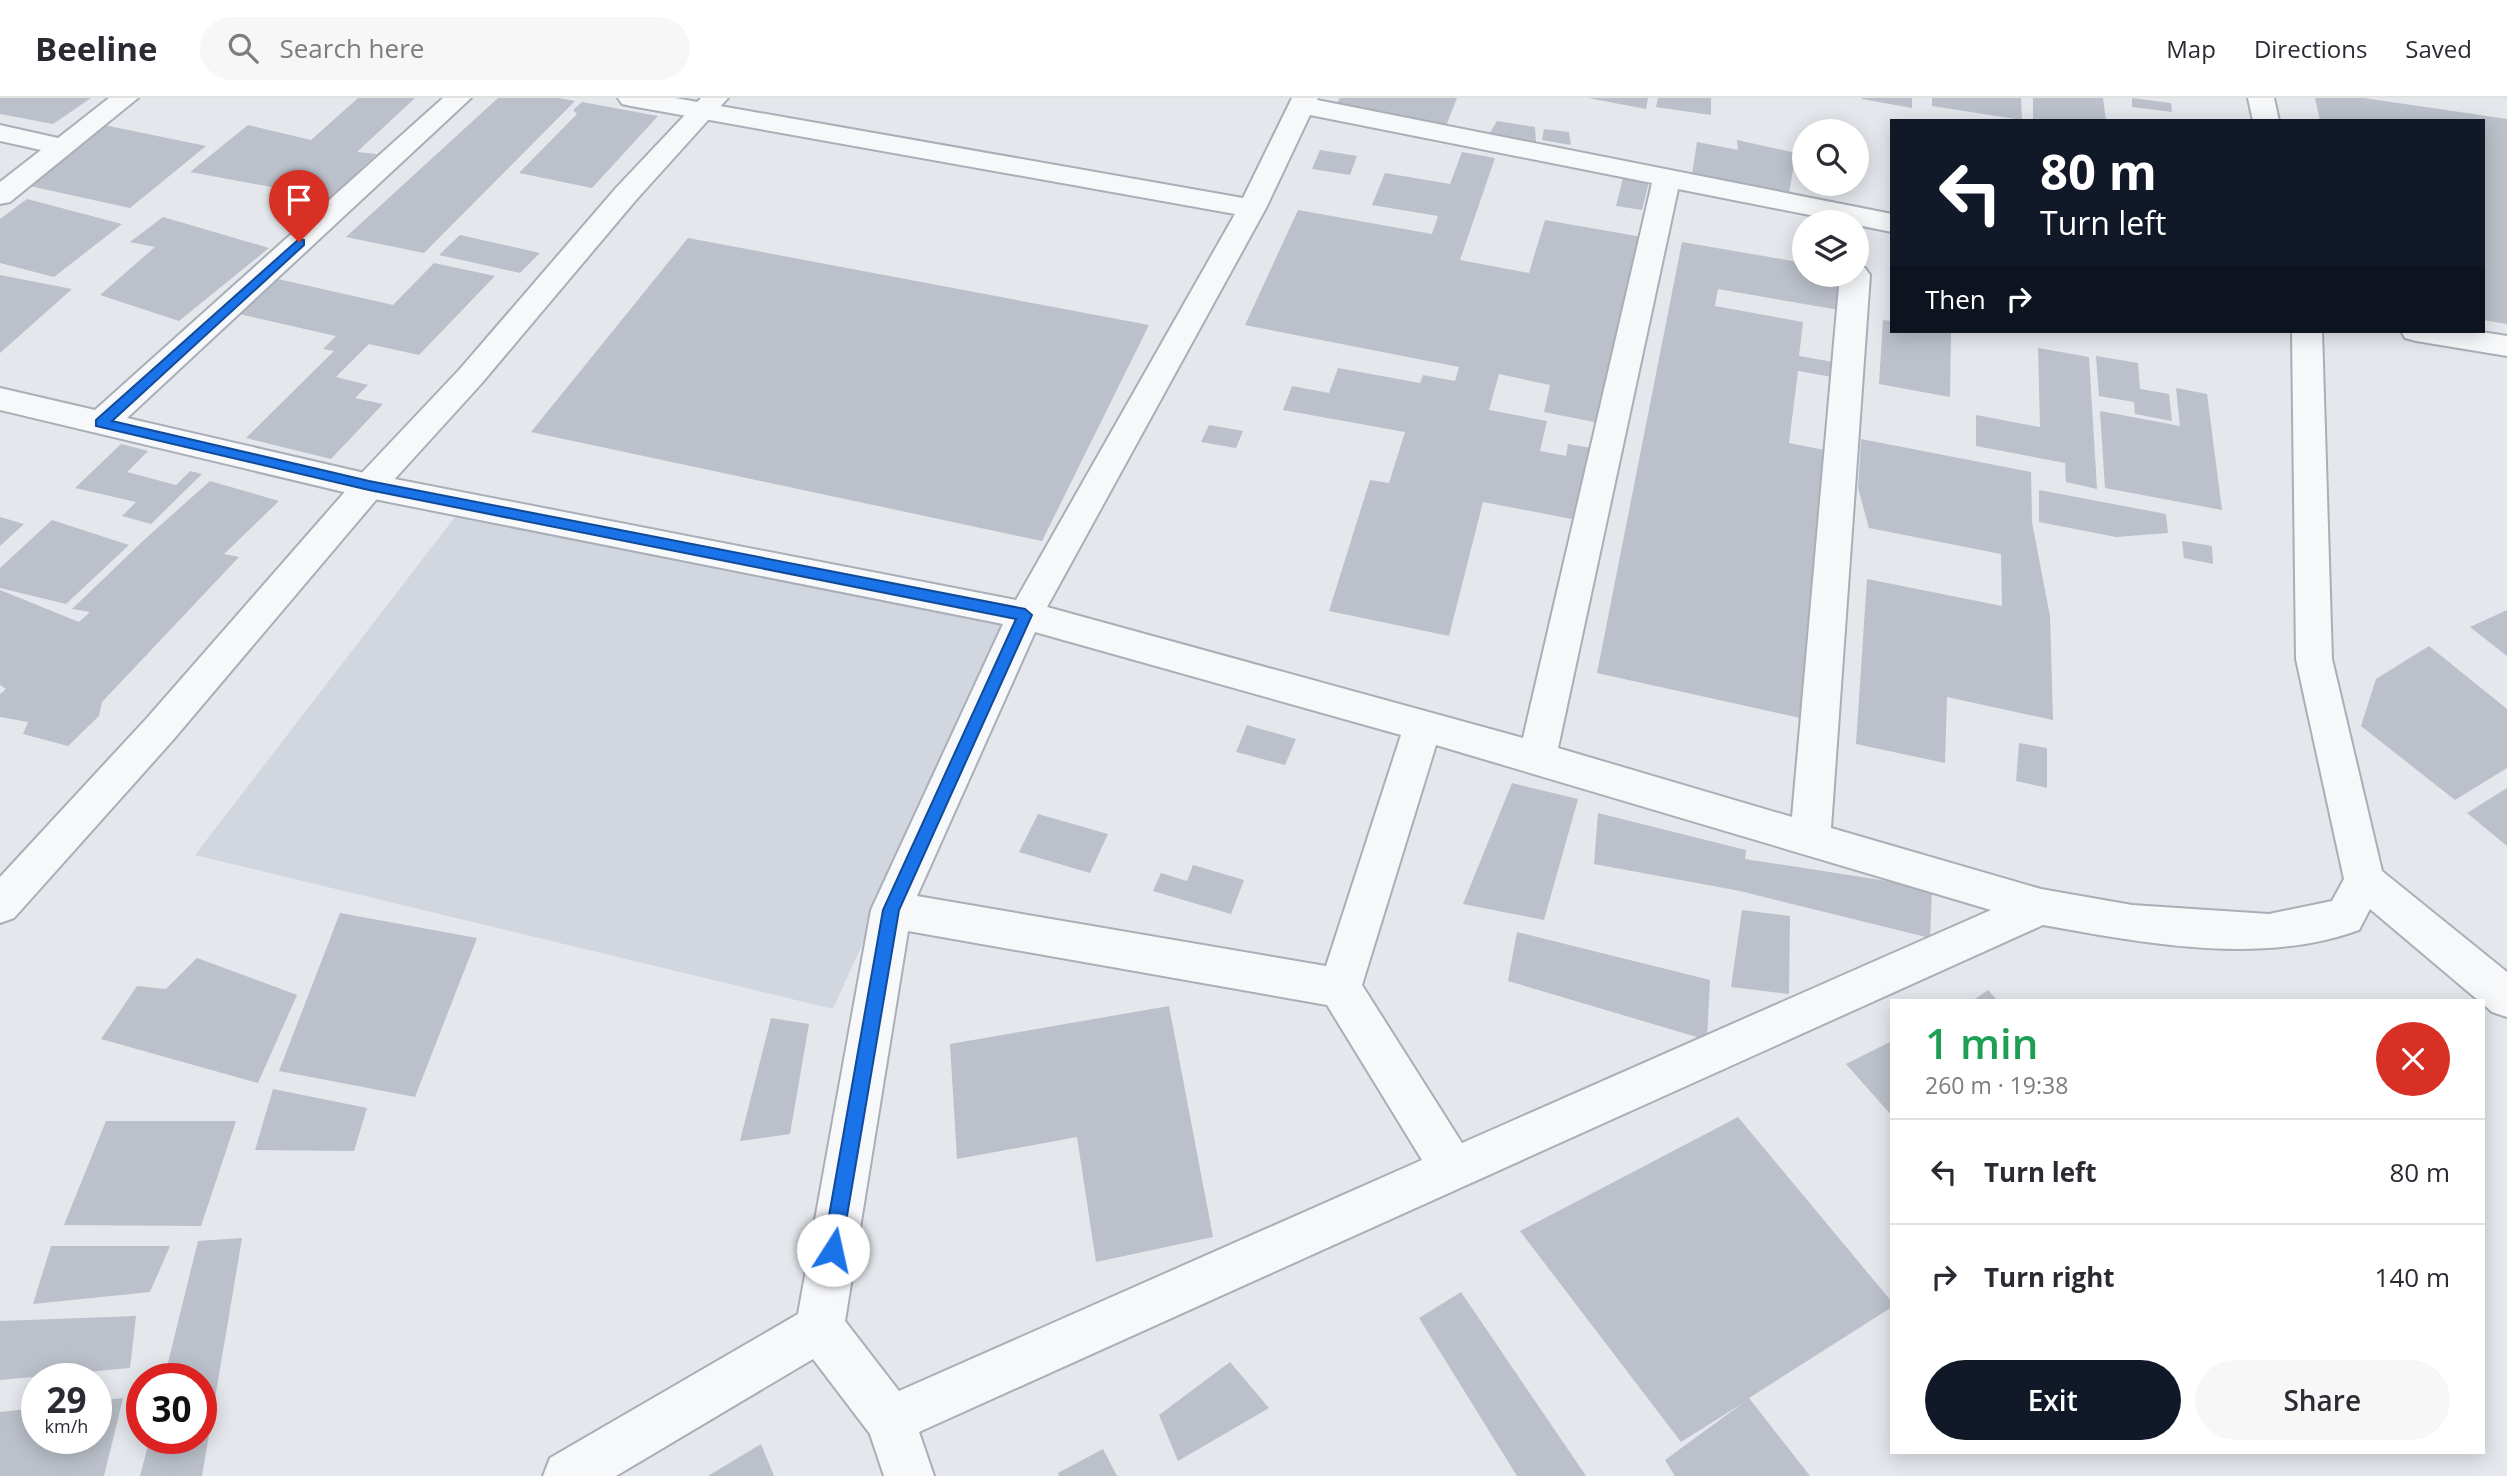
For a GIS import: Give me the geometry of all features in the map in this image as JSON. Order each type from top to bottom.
[{"type":"street","points":[[0,195],[125,98]]},
{"type":"street","points":[[101,423],[458,98]]},
{"type":"street","points":[[631,98],[709,105],[1252,208]]},
{"type":"street","points":[[2261,98],[2266,119]]},
{"type":"street","points":[[909,1476],[890,1420],[820,1328],[891,910],[1025,615],[1252,208],[1303,102],[1829,210]]},
{"type":"street","points":[[6,892],[160,729],[369,485],[470,377],[617,204],[709,105]]},
{"type":"street","points":[[0,133],[63,147]]},
{"type":"street","points":[[1537,758],[1667,178]]},
{"type":"street","points":[[1869,218],[1890,223]]},
{"type":"street","points":[[1810,839],[1853,287]]},
{"type":"street","points":[[2306,333],[2314,659],[2364,880],[2507,998]]},
{"type":"street","points":[[2428,333],[2507,346]]},
{"type":"street","points":[[0,399],[369,485],[1025,615],[1537,758],[2041,907],[2132,923],[2269,932],[2345,916],[2364,880]]},
{"type":"street","points":[[1340,988],[1423,726]]},
{"type":"street","points":[[890,1420],[2041,907]]},
{"type":"street","points":[[891,910],[1340,988],[1453,1169]]},
{"type":"street","points":[[568,1476],[820,1328]]},
{"type":"shaded area","points":[[458,513],[1007,622],[833,1009],[195,855]]},
{"type":"building","points":[[0,98],[91,98],[53,124],[0,114]]},
{"type":"building","points":[[358,98],[415,98],[357,152],[377,154],[327,201],[314,195],[190,172],[248,125],[311,140]]},
{"type":"building","points":[[498,98],[558,98],[575,101],[424,253],[346,237]]},
{"type":"building","points":[[1340,98],[1457,98],[1446,126],[1334,108]]},
{"type":"building","points":[[1588,98],[1648,98],[1646,109]]},
{"type":"building","points":[[1658,98],[1711,98],[1711,115],[1656,107]]},
{"type":"building","points":[[1912,98],[1912,108],[1862,99]]},
{"type":"building","points":[[1932,98],[2021,98],[2022,119],[2016,119],[1932,106]]},
{"type":"building","points":[[2033,98],[2103,98],[2106,119],[2033,119]]},
{"type":"building","points":[[2132,98],[2171,103],[2172,112],[2132,107]]},
{"type":"building","points":[[2315,98],[2364,98],[2507,119],[2507,324],[2485,320],[2485,119],[2320,119]]},
{"type":"building","points":[[582,102],[658,116],[592,188],[519,173],[577,114],[573,110]]},
{"type":"building","points":[[1497,121],[1535,127],[1536,142],[1488,136]]},
{"type":"building","points":[[104,125],[206,146],[130,208],[25,185]]},
{"type":"building","points":[[1544,129],[1569,132],[1571,145],[1542,140]]},
{"type":"building","points":[[1737,140],[1792,152],[1789,193],[1692,174],[1697,142],[1738,150]]},
{"type":"building","points":[[1320,150],[1357,156],[1350,175],[1312,169]]},
{"type":"building","points":[[1462,152],[1495,158],[1460,260],[1529,273],[1545,220],[1642,237],[1599,423],[1544,412],[1550,385],[1499,374],[1489,410],[1547,421],[1540,451],[1566,456],[1568,444],[1597,449],[1582,521],[1483,502],[1449,636],[1329,611],[1370,480],[1389,483],[1405,432],[1283,410],[1292,386],[1329,393],[1338,368],[1420,383],[1423,375],[1455,381],[1459,367],[1245,325],[1298,210],[1432,234],[1438,216],[1372,205],[1385,173],[1450,184]]},
{"type":"building","points":[[1623,178],[1649,182],[1642,210],[1616,206]]},
{"type":"building","points":[[27,199],[122,224],[54,277],[0,263],[0,219]]},
{"type":"building","points":[[163,217],[269,248],[179,321],[100,295],[155,247],[130,242]]},
{"type":"building","points":[[460,235],[540,253],[520,273],[439,255]]},
{"type":"building","points":[[688,238],[1149,325],[1042,541],[531,432]]},
{"type":"building","points":[[1682,242],[1792,261],[1792,287],[1847,287],[1845,311],[1718,289],[1715,306],[1803,322],[1799,356],[1839,363],[1838,378],[1798,371],[1789,443],[1829,451],[1805,719],[1597,673]]},
{"type":"building","points":[[434,263],[495,276],[419,355],[369,344],[336,377],[368,385],[355,398],[383,404],[331,459],[246,438],[334,351],[323,349],[336,336],[239,314],[278,279],[393,305]]},
{"type":"building","points":[[0,275],[72,289],[0,353]]},
{"type":"building","points":[[1883,320],[1890,321],[1890,333],[1951,333],[1950,397],[1879,384]]},
{"type":"building","points":[[2038,348],[2089,357],[2097,489],[2066,482],[2065,463],[1976,446],[1976,415],[2040,427]]},
{"type":"building","points":[[2096,356],[2138,363],[2140,389],[2169,394],[2172,421],[2135,414],[2134,402],[2099,396]]},
{"type":"building","points":[[2176,388],[2207,394],[2222,510],[2105,488],[2100,411],[2180,426]]},
{"type":"building","points":[[1209,425],[1243,431],[1236,448],[1201,442]]},
{"type":"building","points":[[1861,439],[2031,472],[2032,522],[2050,616],[2053,720],[1947,697],[1945,763],[1856,744],[1867,579],[2002,606],[2001,554],[1869,528],[1858,488]]},
{"type":"building","points":[[121,444],[148,451],[127,472],[176,485],[190,471],[202,474],[151,524],[122,516],[136,502],[75,488]]},
{"type":"building","points":[[210,481],[279,501],[224,554],[239,557],[102,702],[99,716],[68,746],[23,734],[28,722],[0,717],[0,694],[6,689],[0,685],[0,590],[79,622],[90,612],[72,609]]},
{"type":"building","points":[[2039,490],[2166,514],[2168,533],[2116,537],[2039,522]]},
{"type":"building","points":[[0,517],[24,524],[0,546]]},
{"type":"building","points":[[52,520],[129,545],[66,604],[0,588],[0,568]]},
{"type":"building","points":[[2182,541],[2212,546],[2213,564],[2184,558]]},
{"type":"building","points":[[2507,610],[2507,656],[2470,627]]},
{"type":"building","points":[[2429,646],[2507,709],[2507,768],[2455,800],[2361,726],[2376,679]]},
{"type":"building","points":[[1247,725],[1296,739],[1285,765],[1236,752]]},
{"type":"building","points":[[2019,743],[2047,748],[2047,788],[2016,781]]},
{"type":"building","points":[[1512,783],[1578,799],[1544,920],[1463,904]]},
{"type":"building","points":[[2507,788],[2507,846],[2467,813]]},
{"type":"building","points":[[1598,813],[1746,850],[1745,859],[1932,888],[1930,938],[1740,891],[1594,864]]},
{"type":"building","points":[[1038,814],[1108,834],[1090,873],[1019,852]]},
{"type":"building","points":[[1193,865],[1244,880],[1231,914],[1153,891],[1161,873],[1187,881]]},
{"type":"building","points":[[1742,910],[1790,916],[1789,994],[1731,987]]},
{"type":"building","points":[[340,913],[477,938],[415,1097],[279,1071]]},
{"type":"building","points":[[1517,932],[1710,980],[1707,1040],[1508,981]]},
{"type":"building","points":[[197,958],[297,995],[258,1083],[101,1039],[137,986],[166,989]]},
{"type":"building","points":[[1988,990],[1996,999],[1975,999]]},
{"type":"building","points":[[1169,1006],[1213,1237],[1096,1262],[1077,1137],[957,1159],[950,1044]]},
{"type":"building","points":[[771,1018],[809,1024],[790,1134],[740,1141]]},
{"type":"building","points":[[1890,1042],[1890,1114],[1846,1064]]},
{"type":"building","points":[[273,1089],[367,1108],[354,1151],[255,1150]]},
{"type":"building","points":[[1738,1117],[1890,1300],[1890,1308],[1749,1398],[1810,1476],[1675,1476],[1665,1460],[1743,1403],[1681,1442],[1520,1231]]},
{"type":"building","points":[[106,1121],[236,1121],[201,1226],[64,1225]]},
{"type":"building","points":[[242,1238],[217,1387],[217,1363],[168,1363],[198,1241]]},
{"type":"building","points":[[51,1246],[170,1246],[150,1292],[33,1304]]},
{"type":"building","points":[[1461,1292],[1586,1476],[1517,1476],[1419,1318]]},
{"type":"building","points":[[136,1316],[131,1363],[126,1363],[126,1368],[112,1370],[112,1363],[21,1363],[21,1378],[0,1380],[0,1321]]},
{"type":"building","points":[[1230,1362],[1269,1408],[1178,1461],[1159,1415]]},
{"type":"building","points":[[123,1398],[112,1443],[112,1399]]},
{"type":"building","points":[[21,1410],[21,1454],[109,1454],[104,1476],[0,1476],[0,1412]]},
{"type":"building","points":[[761,1444],[774,1476],[708,1476]]},
{"type":"building","points":[[1103,1449],[1117,1476],[1059,1476],[1058,1473]]},
{"type":"building","points":[[146,1454],[206,1454],[202,1476],[140,1476]]},
{"type":"route","points":[[299,242],[101,423],[369,485],[1025,615],[891,910],[833,1250]]}]
